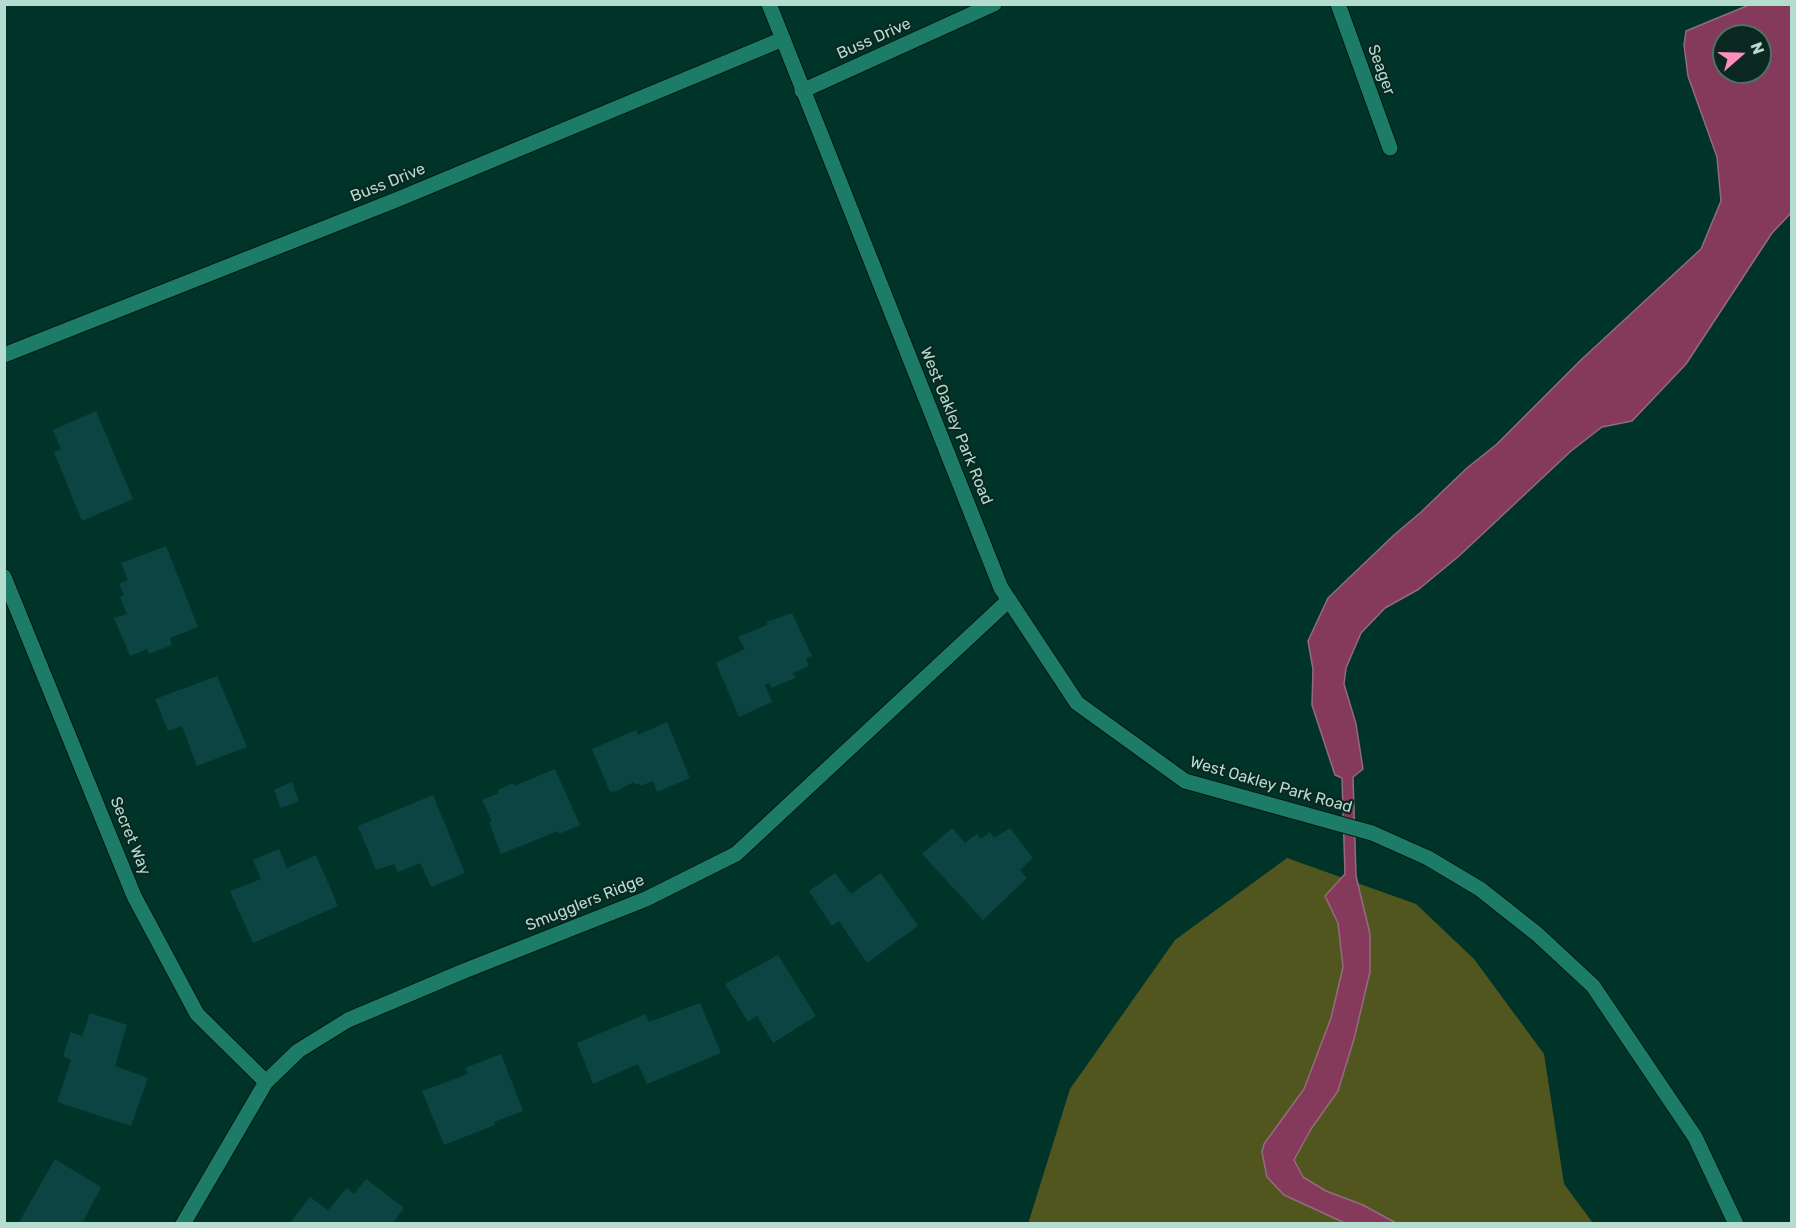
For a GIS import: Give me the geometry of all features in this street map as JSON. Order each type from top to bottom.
[{"type":"street","name":"West Oakley Park Road","points":[[769,4],[1001,588],[1077,704],[1185,781],[1372,833],[1428,858],[1480,889],[1536,934],[1593,986],[1695,1137],[1736,1224]]},
{"type":"street","name":"Buss Drive","points":[[802,91],[994,4]]},
{"type":"street","name":"Seager","points":[[1338,4],[1390,148]]},
{"type":"street","name":"Buss Drive","points":[[4,355],[407,196],[783,39]]},
{"type":"street","name":"Secret Way","points":[[4,577],[134,896],[196,1014],[266,1082]]},
{"type":"street","name":"Smugglers Ridge","points":[[183,1224],[266,1082],[298,1051],[348,1020],[646,899],[736,854],[1008,600]]},
{"type":"green space","points":[[1287,858],[1416,904],[1474,959],[1544,1054],[1564,1184],[1593,1223],[1028,1224],[1070,1089],[1175,940]]},
{"type":"shaded area","points":[[1749,5],[1791,5],[1791,213],[1772,233],[1686,364],[1632,421],[1602,427],[1571,451],[1459,556],[1419,589],[1385,608],[1361,633],[1346,668],[1344,684],[1356,724],[1363,769],[1353,777],[1356,876],[1370,934],[1370,972],[1354,1039],[1338,1091],[1311,1129],[1294,1160],[1303,1177],[1326,1191],[1363,1205],[1396,1223],[1345,1223],[1284,1195],[1267,1177],[1262,1152],[1264,1144],[1304,1089],[1331,1018],[1343,967],[1338,923],[1325,896],[1345,874],[1342,778],[1335,775],[1312,705],[1313,669],[1308,641],[1328,598],[1467,468],[1497,444],[1582,359],[1701,249],[1721,201],[1717,157],[1688,76],[1684,45],[1686,31]]},
{"type":"building","points":[[96,411],[133,499],[82,521],[54,452],[61,449],[53,430]]},
{"type":"building","points":[[166,546],[198,627],[170,638],[172,645],[149,654],[147,649],[130,656],[114,618],[127,614],[120,597],[124,595],[119,584],[128,580],[121,563]]},
{"type":"building","points":[[792,613],[812,656],[806,658],[809,666],[793,673],[796,678],[771,688],[769,683],[765,685],[772,702],[739,717],[716,663],[745,649],[738,637],[767,625],[767,622]]},
{"type":"building","points":[[217,676],[247,747],[197,766],[182,726],[168,731],[155,699]]},
{"type":"building","points":[[667,722],[690,778],[657,792],[653,781],[640,786],[639,783],[635,785],[634,782],[610,792],[592,749],[636,730],[638,735]]},
{"type":"building","points":[[555,769],[580,825],[559,834],[558,831],[501,854],[489,822],[492,821],[482,800],[499,793],[498,790],[513,783],[514,786]]},
{"type":"building","points":[[292,782],[299,801],[281,808],[274,790]]},
{"type":"building","points":[[433,795],[465,873],[431,887],[420,863],[398,872],[394,864],[376,870],[358,826]]},
{"type":"building","points":[[952,828],[965,843],[977,834],[981,839],[990,832],[994,838],[1010,828],[1033,858],[1020,870],[1027,878],[983,920],[922,854]]},
{"type":"building","points":[[279,849],[287,868],[316,855],[338,906],[253,943],[230,891],[261,879],[253,860]]},
{"type":"building","points":[[835,873],[851,894],[881,873],[918,926],[867,963],[839,921],[832,926],[809,891]]},
{"type":"building","points":[[778,955],[816,1016],[773,1043],[757,1016],[748,1022],[725,984]]},
{"type":"building","points":[[700,1003],[721,1053],[647,1084],[638,1064],[593,1084],[577,1043],[646,1014],[649,1022]]},
{"type":"building","points":[[90,1013],[127,1025],[115,1066],[148,1078],[131,1126],[57,1102],[71,1060],[63,1056],[71,1032],[82,1036]]},
{"type":"building","points":[[501,1054],[523,1111],[444,1145],[422,1091],[468,1074],[465,1068]]},
{"type":"building","points":[[55,1159],[101,1187],[82,1224],[18,1224]]},
{"type":"building","points":[[366,1179],[404,1208],[392,1224],[289,1224],[310,1197],[328,1210],[347,1188],[354,1194]]}]
